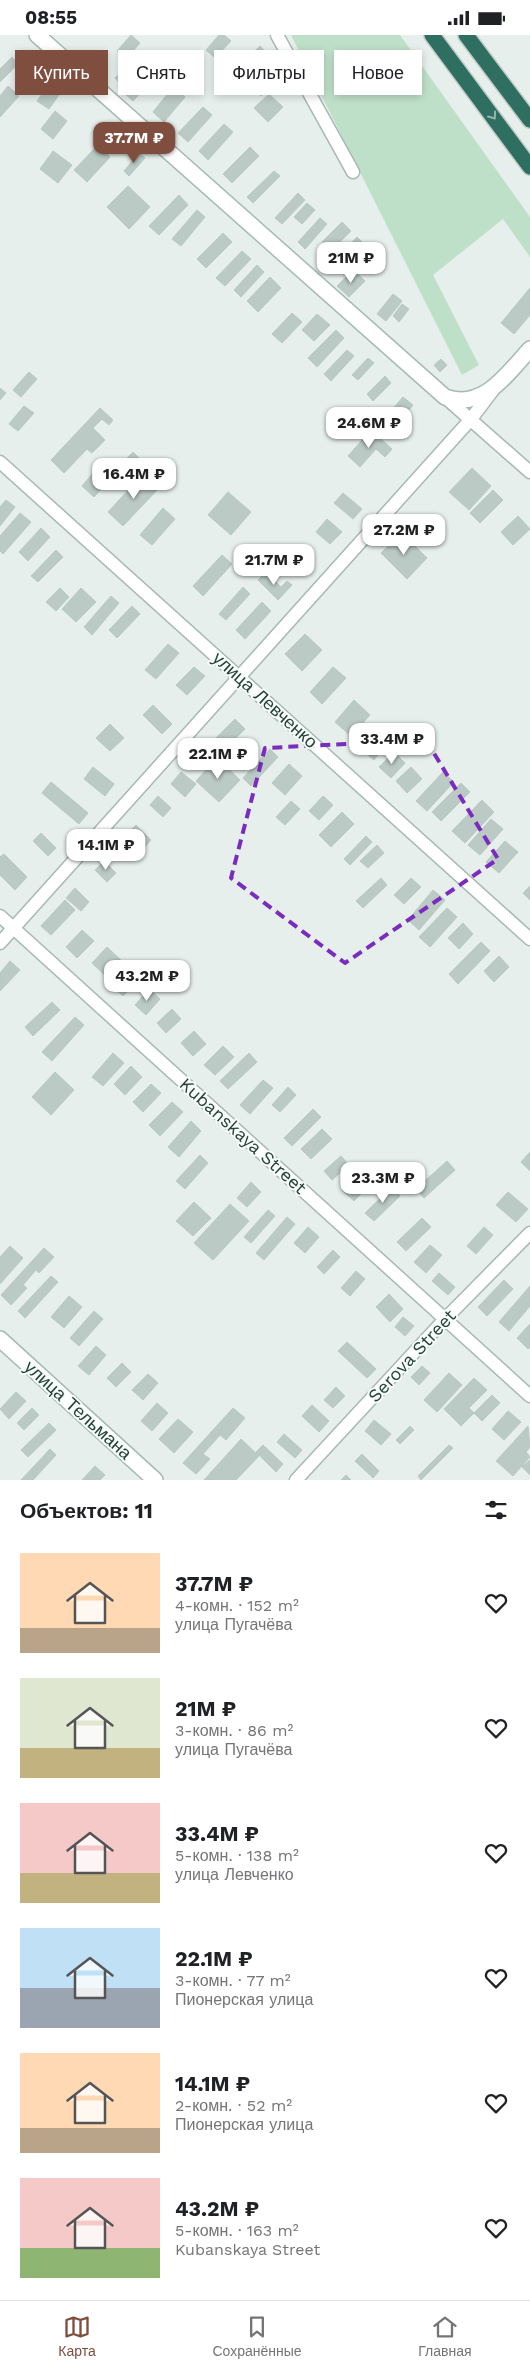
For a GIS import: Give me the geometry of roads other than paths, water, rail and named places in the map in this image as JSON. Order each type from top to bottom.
[{"type":"highway","points":[[432,35],[530,167]]},
{"type":"highway","points":[[466,35],[530,119]]},
{"type":"street","points":[[37,35],[530,472]]},
{"type":"street","points":[[277,35],[353,172]]},
{"type":"street","points":[[0,943],[471,419],[493,390],[530,349]]},
{"type":"street","points":[[445,397],[462,400],[475,398],[493,390]]},
{"type":"street","name":"улица Левченко","points":[[0,462],[530,939]]},
{"type":"street","name":"Kubanskaya Street","points":[[0,916],[530,1396]]},
{"type":"street","name":"Serova Street","points":[[296,1480],[445,1319],[530,1233]]},
{"type":"street","name":"улица Тельмана","points":[[0,1339],[155,1480]]}]
